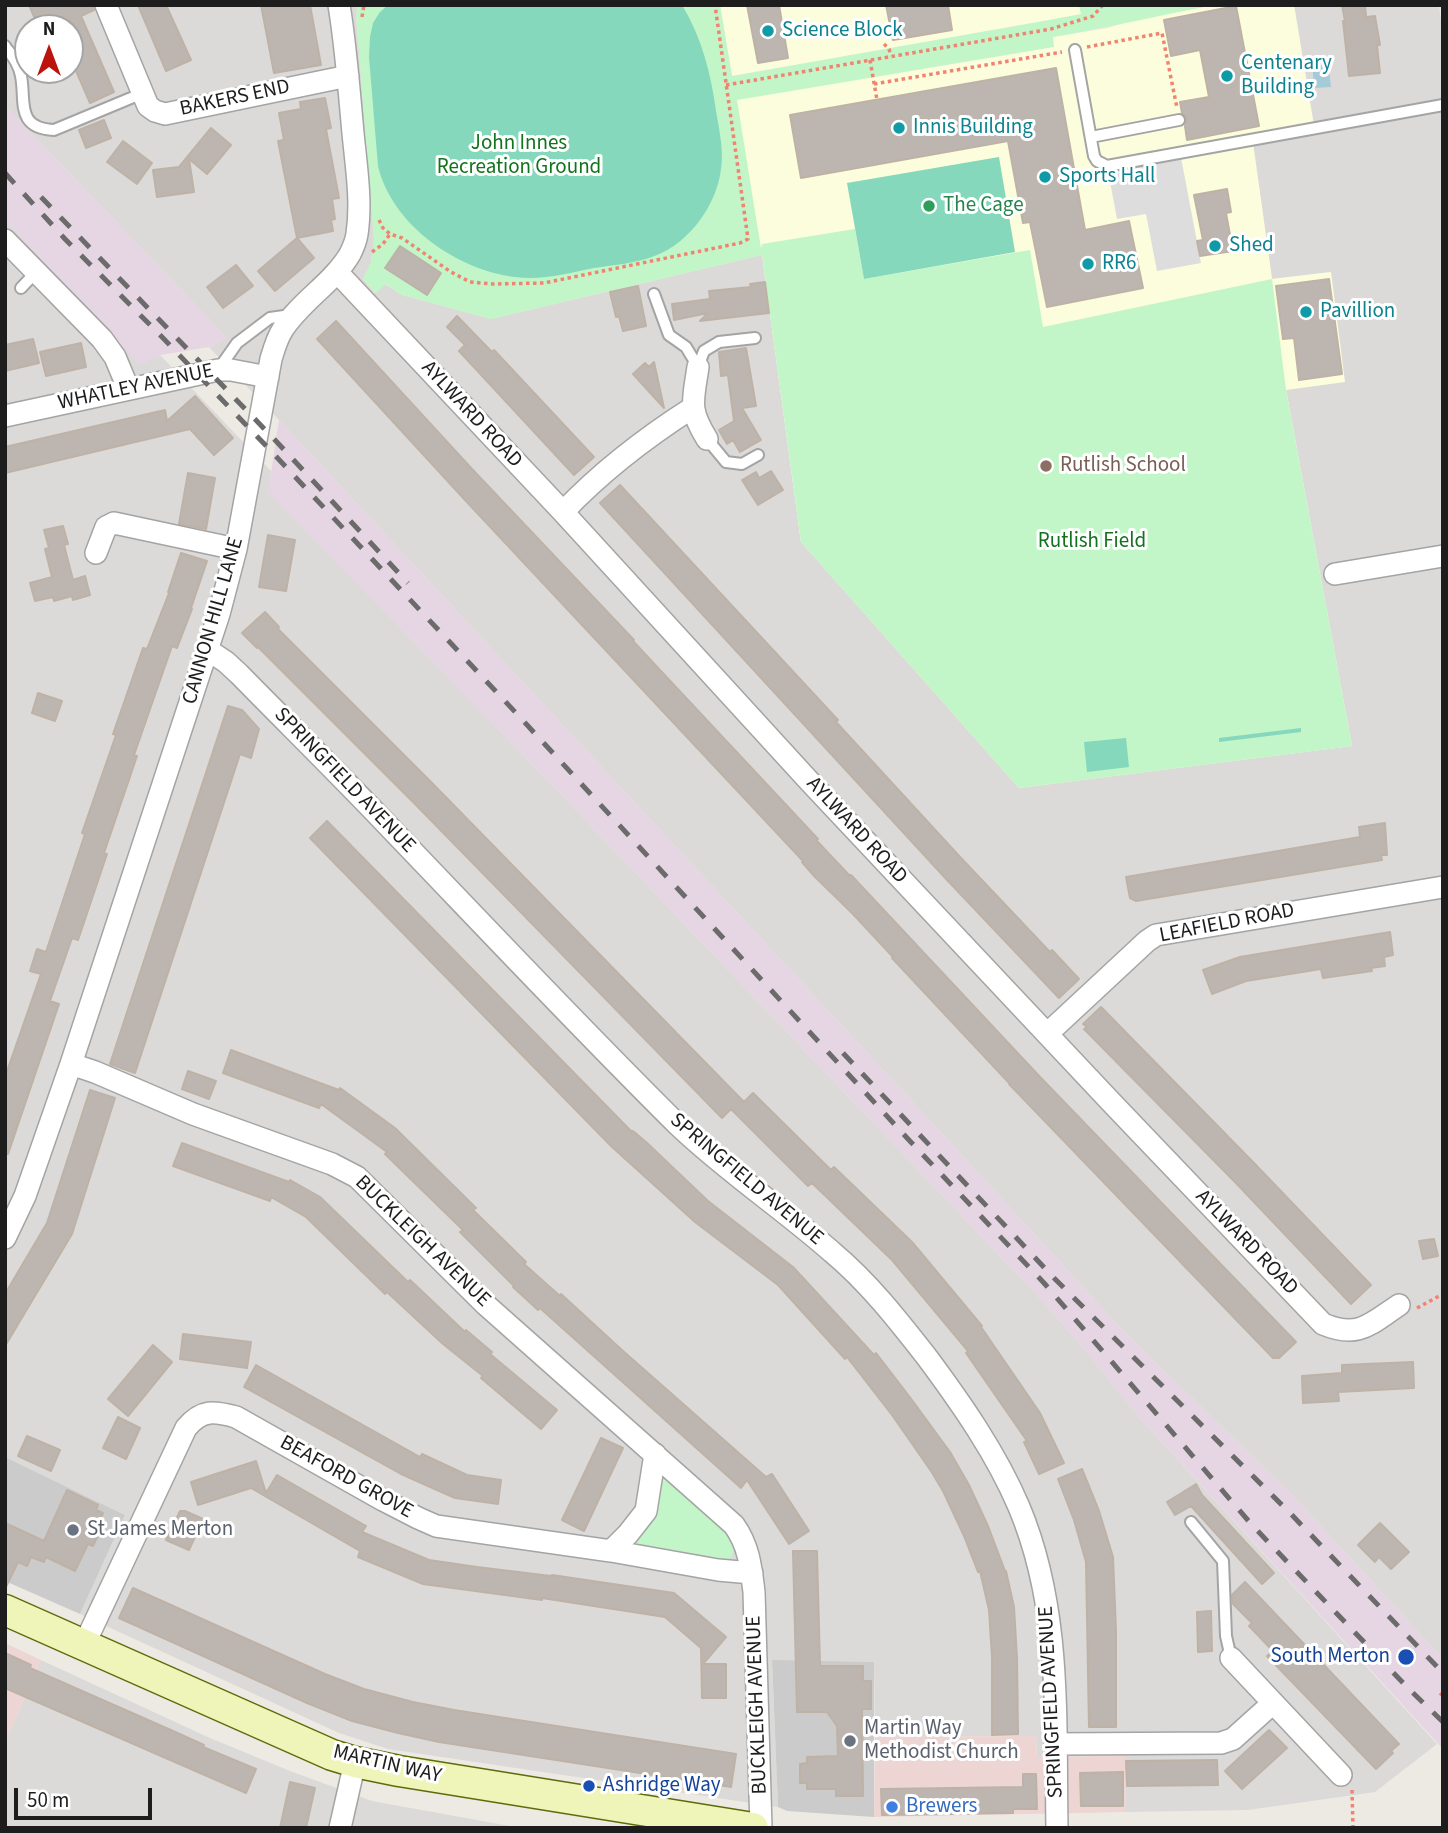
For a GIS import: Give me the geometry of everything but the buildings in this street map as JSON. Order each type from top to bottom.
[{"type":"main road","name":"MARTIN WAY","points":[[5,1610],[332,1755],[355,1762],[652,1820],[753,1828]]},
{"type":"street","name":"BAKERS END","points":[[106,5],[148,106],[165,114],[348,76]]},
{"type":"street","name":"CANNON HILL LANE","points":[[5,1238],[25,1196],[71,1064],[164,787],[229,581],[275,344],[294,314],[337,271],[353,248],[358,232],[358,193],[339,5]]},
{"type":"street","points":[[5,240],[102,339],[115,357],[128,388]]},
{"type":"street","name":"AYLWARD ROAD","points":[[337,271],[563,512],[810,782],[1323,1324],[1338,1330],[1351,1331],[1363,1328],[1399,1305]]},
{"type":"street","points":[[698,367],[692,408],[707,439]]},
{"type":"street","name":"WHATLEY AVENUE","points":[[5,416],[218,370],[268,377]]},
{"type":"street","points":[[563,512],[603,472],[692,408]]},
{"type":"street","points":[[96,553],[106,527],[114,523],[236,549]]},
{"type":"street","points":[[1335,574],[1443,556]]},
{"type":"street","name":"SPRINGFIELD AVENUE","points":[[208,650],[226,662],[249,684],[683,1129],[848,1266],[878,1297],[955,1396],[992,1454],[1019,1507],[1038,1561],[1049,1615],[1054,1669],[1057,1828]]},
{"type":"street","name":"LEAFIELD ROAD","points":[[1047,1034],[1156,935],[1443,887]]},
{"type":"street","name":"BUCKLEIGH AVENUE","points":[[71,1064],[193,1114],[332,1164],[357,1177],[486,1305],[734,1525],[747,1549],[752,1573],[757,1639],[761,1828]]},
{"type":"street","name":"BEAFORD GROVE","points":[[84,1646],[186,1428],[194,1419],[204,1414],[219,1413],[236,1417],[394,1506],[436,1526],[752,1573]]},
{"type":"street","points":[[611,1551],[646,1511],[655,1454]]},
{"type":"street","points":[[1231,1658],[1341,1775]]},
{"type":"street","points":[[1055,1744],[1221,1743],[1233,1740],[1273,1703]]},
{"type":"street","points":[[340,1828],[355,1762]]},
{"type":"lane","points":[[5,46],[20,72],[24,113],[34,125],[43,130],[54,130],[143,93]]},
{"type":"lane","points":[[1075,50],[1097,161],[1107,166],[1443,105]]},
{"type":"lane","points":[[1091,137],[1179,120]]},
{"type":"lane","points":[[21,288],[36,272]]},
{"type":"lane","points":[[654,294],[668,335],[685,347],[698,367]]},
{"type":"lane","points":[[218,370],[237,343],[270,318],[294,314]]},
{"type":"lane","points":[[698,367],[704,351],[719,342],[755,338]]},
{"type":"lane","points":[[707,439],[726,461],[742,464],[758,455]]},
{"type":"lane","points":[[1191,1522],[1223,1560],[1226,1636],[1231,1658]]},
{"type":"path","points":[[390,234],[402,237],[451,272],[470,282],[493,285],[544,283],[740,243],[748,239],[715,5]]},
{"type":"path","points":[[726,85],[1051,29],[1093,16],[1103,5]]},
{"type":"path","points":[[884,44],[891,57]]},
{"type":"path","points":[[870,60],[877,100]]},
{"type":"path","points":[[1399,1305],[1418,1308],[1443,1294]]},
{"type":"path","points":[[1341,1775],[1352,1786],[1353,1828]]},
{"type":"shaded area","points":[[5,5],[358,5],[356,15],[374,240],[371,263],[363,279],[375,293],[385,284],[402,295],[491,319],[762,255],[801,542],[1351,746],[1286,390],[1331,272],[1272,279],[1253,143],[1315,132],[1294,5],[1439,5],[1443,36],[1443,1659],[1294,1497],[1126,1334],[209,347],[227,338],[5,106]]},
{"type":"shaded area","name":"Rutlish Field","points":[[720,5],[1079,5],[1082,14],[1053,37],[1214,5],[1294,5],[1315,132],[1253,143],[1272,279],[1331,272],[1345,382],[1286,390],[1352,746],[1019,788],[801,542],[762,255]]},
{"type":"shaded area","points":[[5,106],[227,338],[209,347],[160,355],[140,365],[5,220]]},
{"type":"shaded area","points":[[1179,147],[1201,263],[1157,271],[1146,214],[1117,219],[1106,160]]},
{"type":"shaded area","points":[[5,220],[140,364],[160,355],[271,471],[269,492],[558,791],[1040,1298],[1139,1417],[1437,1744],[1375,1792],[1248,1810],[1126,1812],[1125,1756],[1037,1757],[1036,1736],[875,1737],[874,1662],[772,1661],[778,1807],[388,1749],[339,1733],[80,1614],[125,1515],[5,1457]]},
{"type":"shaded area","points":[[279,420],[1126,1334],[1294,1497],[1443,1659],[1443,1749],[1139,1417],[1040,1298],[558,791],[268,492]]},
{"type":"shaded area","points":[[5,1457],[125,1515],[80,1614],[5,1581]]},
{"type":"shaded area","points":[[5,1643],[41,1660],[5,1742]]},
{"type":"shaded area","points":[[41,1660],[210,1738],[372,1801],[521,1828],[5,1828],[5,1742]]},
{"type":"shaded area","points":[[772,1660],[874,1662],[874,1817],[787,1811],[778,1807]]},
{"type":"shaded area","points":[[1036,1736],[1037,1757],[1125,1756],[1126,1812],[874,1817],[875,1737]]},
{"type":"green space","name":"Rutlish Field","points":[[358,5],[720,5],[732,76],[1081,14],[1079,5],[1214,5],[1053,37],[1054,47],[737,100],[761,249],[762,244],[855,229],[864,279],[1030,250],[1043,327],[1272,279],[1286,390],[1352,746],[1019,788],[801,542],[762,255],[491,319],[402,295],[386,284],[376,293],[363,279],[371,262],[374,240],[356,14]]},
{"type":"green space","name":"John Innes Recreation Ground","points":[[388,5],[682,5],[705,56],[722,147],[718,182],[708,208],[680,241],[650,258],[565,274],[515,277],[493,273],[450,254],[430,241],[397,207],[378,166],[369,57],[370,37],[373,23]]},
{"type":"green space","name":"The Cage","points":[[999,157],[1015,252],[864,279],[847,183]]},
{"type":"green space","points":[[1301,728],[1301,732],[1219,742],[1219,738]]},
{"type":"green space","points":[[1126,738],[1129,767],[1087,772],[1084,742]]},
{"type":"green space","points":[[667,1479],[726,1526],[734,1542],[732,1556],[727,1560],[721,1563],[640,1549],[636,1544],[635,1540],[660,1481]]},
{"type":"water","points":[[1320,55],[1328,60],[1331,87],[1314,88],[1312,60]]},
{"type":"railway","points":[[5,173],[517,714],[1044,1283],[1252,1525],[1443,1722]]},
{"type":"railway","points":[[41,197],[275,440],[408,583]]},
{"type":"railway","points":[[843,1053],[1055,1279],[1290,1513],[1443,1673]]},
{"type":"place","name":"Science Block","points":[[768,31]]},
{"type":"place","name":"Centenary Building","points":[[1227,76]]},
{"type":"place","name":"Innis Building","points":[[899,128]]},
{"type":"place","name":"Sports Hall","points":[[1045,177]]},
{"type":"place","name":"The Cage","points":[[929,206]]},
{"type":"place","name":"Shed","points":[[1215,246]]},
{"type":"place","name":"RR6","points":[[1088,264]]},
{"type":"place","name":"Pavillion","points":[[1306,312]]},
{"type":"place","name":"Rutlish School","points":[[1046,466]]},
{"type":"place","name":"St James Merton","points":[[73,1530]]},
{"type":"place","name":"South Merton","points":[[1406,1657]]},
{"type":"place","name":"Martin Way Methodist Church","points":[[850,1741]]},
{"type":"place","name":"Ashridge Way","points":[[589,1786]]},
{"type":"place","name":"Brewers","points":[[892,1807]]}]
